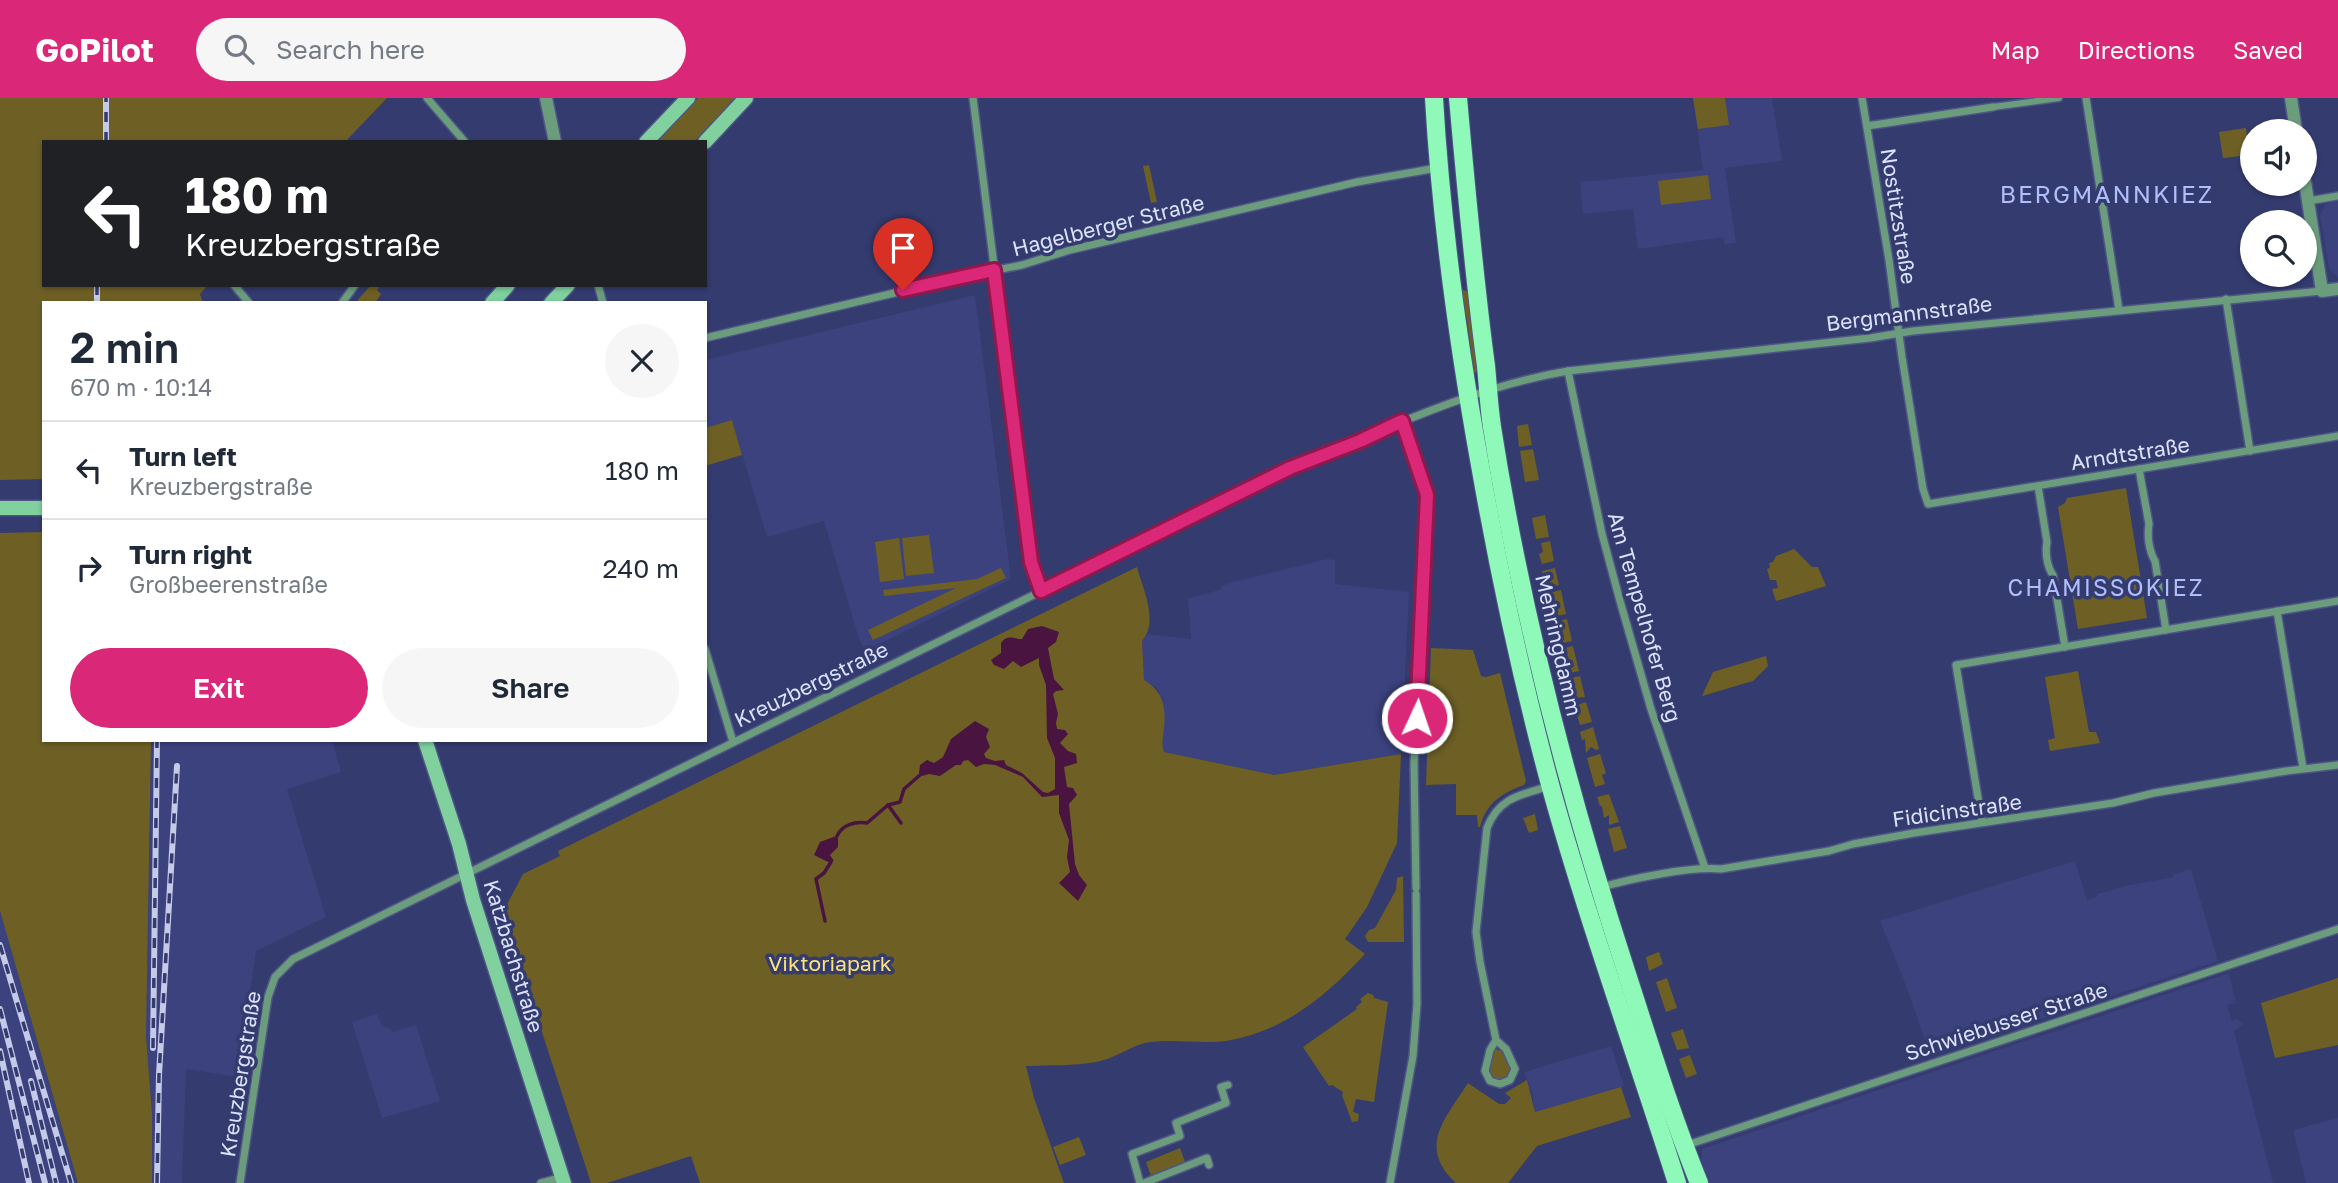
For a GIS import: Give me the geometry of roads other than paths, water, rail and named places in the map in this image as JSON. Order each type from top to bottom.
[{"type":"main road","points":[[648,140],[688,98]]},
{"type":"main road","points":[[707,140],[746,98]]},
{"type":"main road","name":"Mehringdamm","points":[[1434,98],[1438,168],[1453,304],[1468,399],[1508,608],[1551,786],[1591,891],[1676,1149],[1699,1183]]},
{"type":"main road","name":"Mehringdamm","points":[[1458,98],[1476,297],[1508,519],[1534,641],[1568,778],[1591,891]]},
{"type":"main road","points":[[494,301],[506,287]]},
{"type":"main road","points":[[553,301],[566,287]]},
{"type":"main road","points":[[0,508],[42,508]]},
{"type":"main road","name":"Katzbachstraße","points":[[426,742],[563,1180]]},
{"type":"main road","name":"Mehringdamm","points":[[1676,1149],[1677,1183]]},
{"type":"street","points":[[427,98],[464,140]]},
{"type":"street","points":[[546,98],[555,140]]},
{"type":"street","points":[[973,98],[1031,562],[1041,591]]},
{"type":"street","name":"Nostitzstraße","points":[[1862,98],[1921,476],[1928,504]]},
{"type":"street","points":[[1867,126],[2059,98]]},
{"type":"street","points":[[2086,98],[2119,310]]},
{"type":"street","points":[[2291,98],[2294,119]]},
{"type":"street","name":"Hagelberger Straße","points":[[707,338],[1022,265],[1070,250],[1357,182],[1438,168]]},
{"type":"street","points":[[2307,196],[2322,291]]},
{"type":"street","points":[[2308,201],[2338,196]]},
{"type":"street","points":[[236,287],[247,301]]},
{"type":"street","name":"Bergmannstraße","points":[[1488,392],[1568,371],[2119,310],[2338,289]]},
{"type":"street","points":[[2226,299],[2250,451]]},
{"type":"street","name":"Am Tempelhofer Berg","points":[[1568,371],[1602,534],[1651,709],[1705,868]]},
{"type":"street","name":"Kreuzbergstraße","points":[[240,1183],[271,986],[281,969],[309,950],[1290,468],[1360,441],[1402,421],[1488,392]]},
{"type":"street","points":[[1390,1183],[1413,1056],[1418,1004],[1415,764],[1427,495],[1402,421]]},
{"type":"street","name":"Arndtstraße","points":[[1928,504],[2338,436]]},
{"type":"street","points":[[2139,469],[2149,524],[2149,544],[2155,561],[2166,630]]},
{"type":"street","points":[[2038,486],[2065,647]]},
{"type":"street","points":[[1982,822],[1956,665],[2338,601]]},
{"type":"street","points":[[2277,611],[2303,768]]},
{"type":"street","points":[[707,656],[733,742]]},
{"type":"street","name":"Fidicinstraße","points":[[1591,891],[1624,881],[1705,868],[1721,869],[1982,822],[1998,822],[2113,803],[2154,793],[2303,768],[2338,765]]},
{"type":"street","points":[[1496,1040],[1490,1050],[1485,1071],[1490,1081],[1500,1084],[1510,1080],[1515,1069],[1506,1049],[1496,1040],[1476,932],[1487,828],[1492,814],[1502,803],[1551,786]]},
{"type":"street","name":"Schwiebusser Straße","points":[[1676,1149],[2338,929]]},
{"type":"street","points":[[1209,1165],[1207,1158],[1142,1183],[1132,1154],[1180,1136],[1176,1123],[1226,1103],[1221,1087],[1228,1085]]},
{"type":"street","points":[[541,1183],[563,1180]]},
{"type":"waterway","points":[[837,836],[846,827],[854,823],[867,823],[888,805],[900,802],[904,789],[920,775]]},
{"type":"waterway","points":[[888,805],[901,823]]},
{"type":"waterway","points":[[825,921],[816,879],[831,862]]},
{"type":"railway","points":[[106,98],[106,140]]},
{"type":"railway","points":[[97,287],[97,301]]},
{"type":"railway","points":[[153,1048],[157,742]]},
{"type":"railway","points":[[157,1183],[159,1075],[177,766]]},
{"type":"railway","points":[[0,945],[71,1183]]},
{"type":"railway","points":[[0,1009],[45,1183]]},
{"type":"railway","points":[[0,1051],[29,1183]]},
{"type":"railway","points":[[31,1081],[56,1183]]},
{"type":"district","name":"BERGMANNKIEZ","points":[[2107,193]]},
{"type":"district","name":"CHAMISSOKIEZ","points":[[2106,587]]},
{"type":"park label","name":"Viktoriapark","points":[[830,963]]}]
